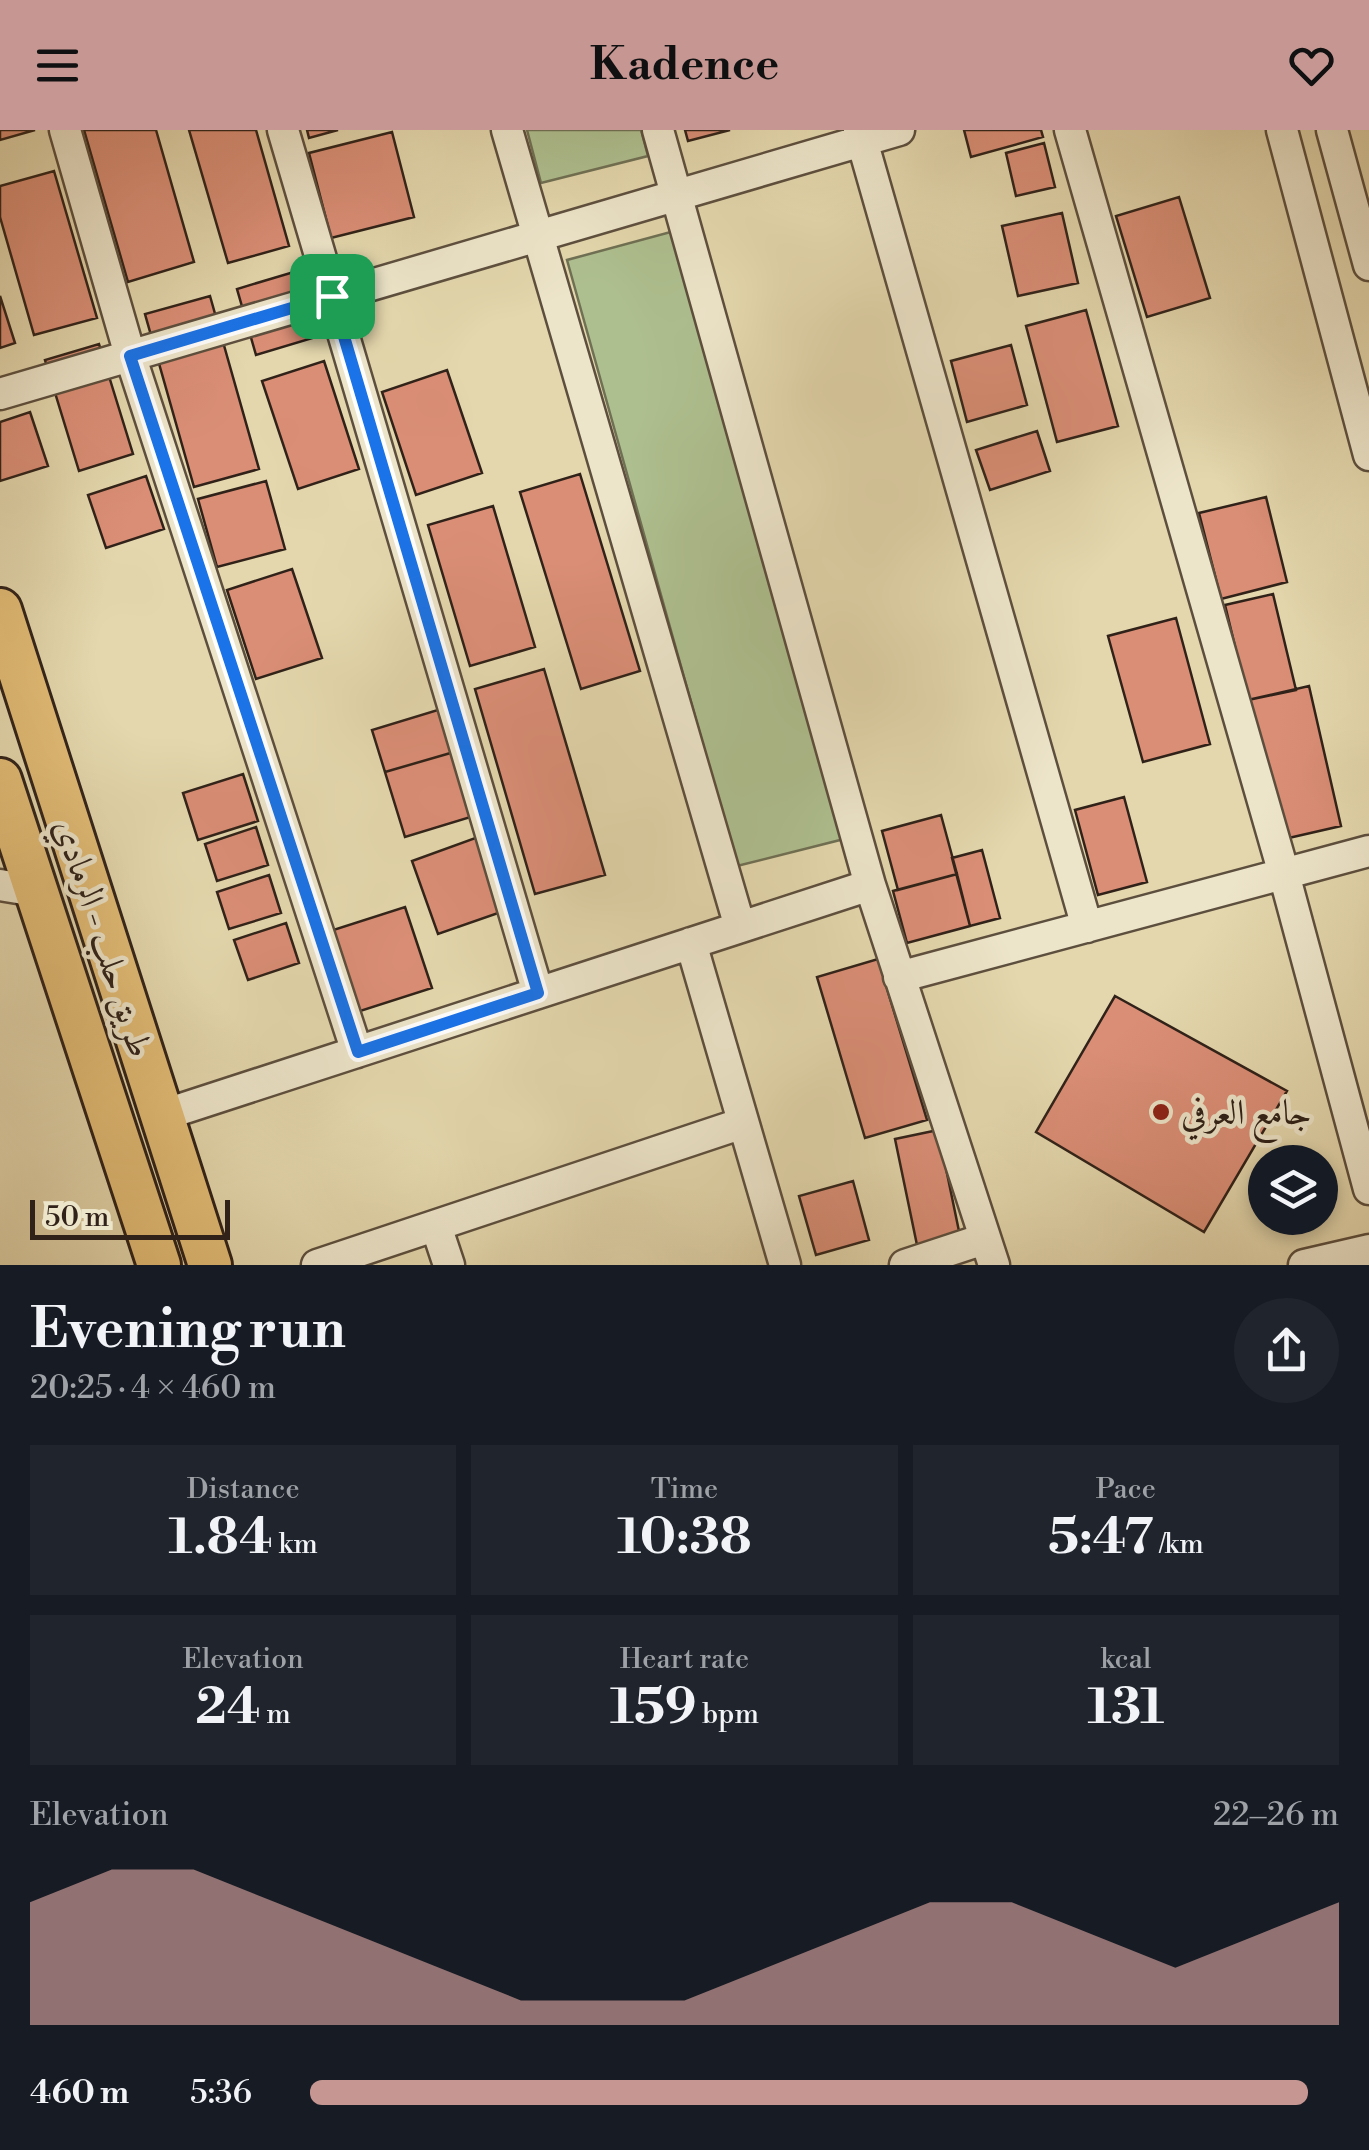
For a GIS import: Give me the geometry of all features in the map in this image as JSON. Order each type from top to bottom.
[{"type":"highway","name":"طريق حلب - الرمادي","points":[[0,610],[210,1265]]},
{"type":"highway","name":"طريق حلب - الرمادي","points":[[0,780],[18,888],[159,1265]]},
{"type":"street","points":[[64,130],[130,356],[358,1052]]},
{"type":"street","points":[[283,130],[538,993]]},
{"type":"street","points":[[507,130],[740,927]]},
{"type":"street","points":[[658,130],[870,885],[989,1252],[905,1265]]},
{"type":"street","points":[[0,394],[677,195],[860,136],[899,130]]},
{"type":"street","points":[[1070,130],[1284,874],[1369,1189]]},
{"type":"street","points":[[1282,130],[1369,455]]},
{"type":"street","points":[[1332,130],[1369,265]]},
{"type":"street","points":[[860,136],[1087,927]]},
{"type":"street","points":[[899,977],[1369,852]]},
{"type":"street","points":[[160,1116],[870,885]]},
{"type":"street","points":[[690,943],[785,1265]]},
{"type":"street","points":[[317,1265],[743,1123]]},
{"type":"street","points":[[436,1226],[449,1265]]},
{"type":"street","points":[[1304,1265],[1369,1250]]},
{"type":"green space","points":[[527,130],[641,130],[648,156],[541,183]]},
{"type":"green space","points":[[678,230],[844,839],[737,866],[567,260]]},
{"type":"building","points":[[0,130],[35,130],[0,140]]},
{"type":"building","points":[[84,130],[156,130],[194,262],[128,282]]},
{"type":"building","points":[[189,130],[256,130],[289,246],[228,263]]},
{"type":"building","points":[[307,130],[338,130],[309,138]]},
{"type":"building","points":[[685,130],[730,130],[688,141]]},
{"type":"building","points":[[964,130],[1041,130],[1043,137],[971,157]]},
{"type":"building","points":[[392,132],[414,217],[331,238],[309,153]]},
{"type":"building","points":[[1044,143],[1055,187],[1016,196],[1006,153]]},
{"type":"building","points":[[54,171],[97,318],[34,335],[0,217],[0,186]]},
{"type":"building","points":[[1179,197],[1210,298],[1147,317],[1116,216]]},
{"type":"building","points":[[1062,213],[1078,283],[1018,296],[1002,226]]},
{"type":"building","points":[[297,271],[316,337],[256,355],[237,289]]},
{"type":"building","points":[[0,296],[15,343],[0,348]]},
{"type":"building","points":[[210,296],[259,469],[194,487],[145,314]]},
{"type":"building","points":[[1086,310],[1118,426],[1057,442],[1026,326]]},
{"type":"building","points":[[99,344],[133,454],[79,471],[45,360]]},
{"type":"building","points":[[1011,345],[1027,405],[967,422],[951,361]]},
{"type":"building","points":[[324,361],[359,469],[298,489],[262,381]]},
{"type":"building","points":[[447,370],[482,473],[416,495],[382,392]]},
{"type":"building","points":[[30,412],[48,466],[0,481],[0,422]]},
{"type":"building","points":[[1037,431],[1050,471],[990,490],[976,450]]},
{"type":"building","points":[[580,474],[640,671],[581,689],[520,492]]},
{"type":"building","points":[[146,476],[164,529],[106,548],[88,495]]},
{"type":"building","points":[[266,481],[285,549],[217,567],[198,499]]},
{"type":"building","points":[[1266,497],[1287,582],[1221,599],[1199,513]]},
{"type":"building","points":[[493,506],[535,647],[470,666],[428,525]]},
{"type":"building","points":[[292,569],[322,658],[256,679],[227,590]]},
{"type":"building","points":[[1273,594],[1296,690],[1248,700],[1225,605]]},
{"type":"building","points":[[1176,618],[1210,744],[1143,762],[1108,636]]},
{"type":"building","points":[[544,669],[605,875],[535,894],[475,689]]},
{"type":"building","points":[[1309,686],[1341,826],[1280,840],[1248,700]]},
{"type":"building","points":[[441,709],[454,752],[385,772],[372,730]]},
{"type":"building","points":[[454,752],[474,816],[405,837],[385,772]]},
{"type":"building","points":[[243,774],[258,821],[198,840],[183,793]]},
{"type":"building","points":[[1124,797],[1147,882],[1098,895],[1075,810]]},
{"type":"building","points":[[941,815],[957,874],[898,890],[882,831]]},
{"type":"building","points":[[256,827],[268,865],[217,881],[205,844]]},
{"type":"building","points":[[478,837],[504,911],[438,934],[412,861]]},
{"type":"building","points":[[982,850],[1000,918],[970,926],[952,858]]},
{"type":"building","points":[[957,874],[970,926],[907,943],[893,891]]},
{"type":"building","points":[[269,875],[281,913],[229,929],[217,892]]},
{"type":"building","points":[[405,907],[432,988],[354,1013],[327,932]]},
{"type":"building","points":[[286,923],[299,963],[248,980],[234,940]]},
{"type":"building","points":[[878,959],[927,1120],[865,1138],[817,977]]},
{"type":"building","name":"جامع العرفي","points":[[1115,996],[1287,1091],[1255,1145],[1248,1145],[1248,1157],[1204,1232],[1036,1132]]},
{"type":"building","points":[[938,1130],[960,1236],[917,1245],[895,1139]]},
{"type":"building","points":[[853,1181],[869,1240],[816,1255],[799,1196]]},
{"type":"place","name":"جامع العرفي","points":[[1161,1112]]},
{"type":"route","points":[[332,296],[538,993],[358,1052],[130,356],[332,296]]}]
